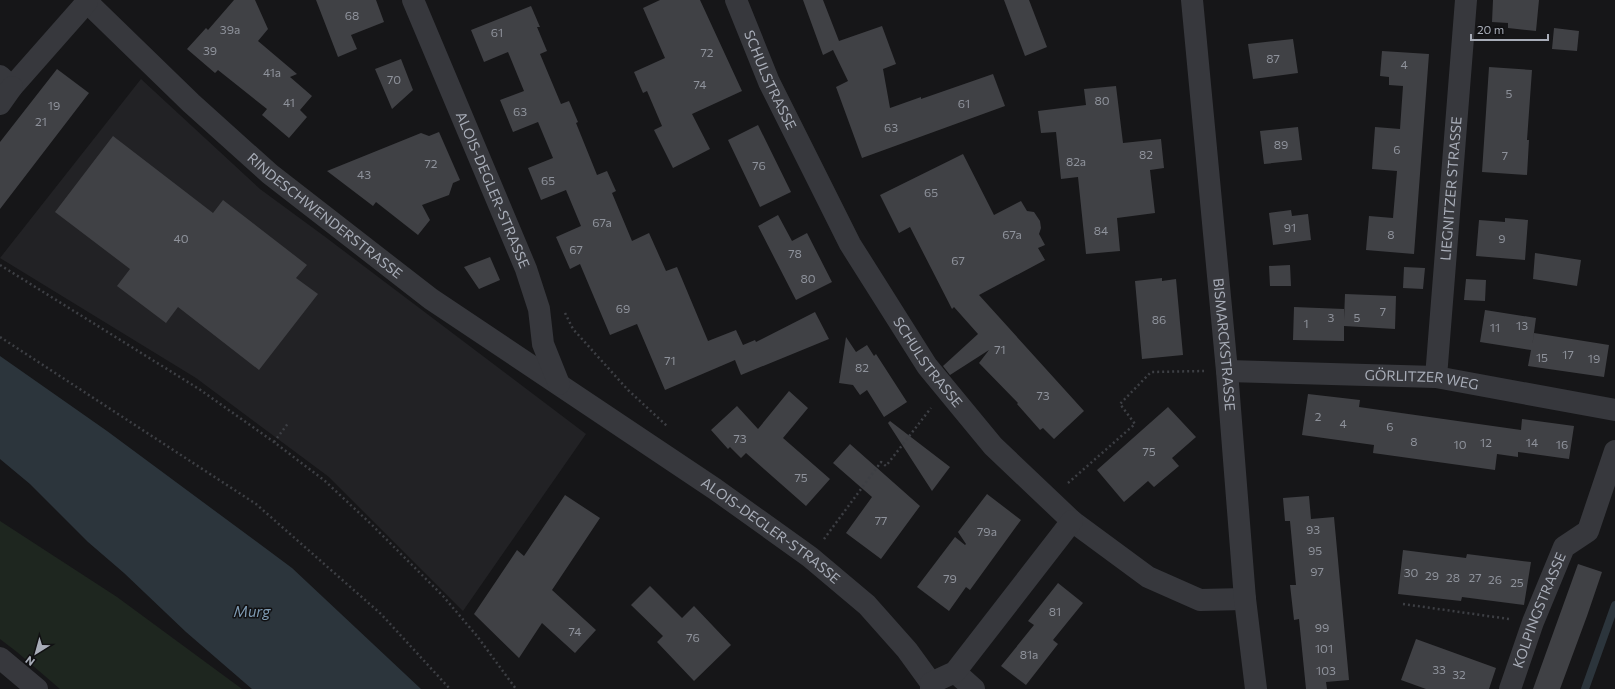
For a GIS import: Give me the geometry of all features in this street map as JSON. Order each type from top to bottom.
[{"type":"street","name":"ALOIS-DEGLER-STRASSE","points":[[413,0],[526,269],[540,309],[543,344],[559,384]]},
{"type":"street","name":"SCHULSTRASSE","points":[[736,0],[769,82],[850,244],[927,366],[945,390],[993,446],[1049,500],[1072,521],[1148,577],[1200,600],[1245,599]]},
{"type":"street","name":"BISMARCKSTRASSE","points":[[1192,0],[1227,371],[1245,599],[1256,689]]},
{"type":"street","name":"LIEGNITZER STRASSE","points":[[1436,378],[1466,0]]},
{"type":"street","name":"RINDESCHWENDERSTRASSE","points":[[86,1],[191,103],[270,174],[431,299],[588,403]]},
{"type":"street","points":[[4,89],[86,1]]},
{"type":"street","name":"GÖRLITZER WEG","points":[[1227,371],[1436,378],[1615,410]]},
{"type":"street","name":"ALOIS-DEGLER-STRASSE","points":[[588,403],[715,489],[810,556],[867,605],[907,650],[931,686],[955,672],[1072,521]]},
{"type":"street","name":"KOLPINGSTRASSE","points":[[1510,689],[1533,622],[1564,547],[1588,531],[1615,452]]},
{"type":"street","points":[[0,658],[37,689]]},
{"type":"street","points":[[955,672],[974,689]]},
{"type":"path","points":[[0,265],[199,389],[274,442],[325,481],[371,524],[443,596],[477,636],[516,689]]},
{"type":"path","points":[[562,308],[573,329],[588,346],[628,390],[670,429]]},
{"type":"path","points":[[0,337],[256,504],[381,614],[450,689]]},
{"type":"path","points":[[1049,500],[1135,424],[1120,404],[1151,372],[1227,371]]},
{"type":"path","points":[[810,556],[882,462],[886,466],[945,390]]},
{"type":"path","points":[[274,442],[289,422]]},
{"type":"path","points":[[1403,604],[1533,622]]},
{"type":"shaded area","points":[[141,79],[260,189],[586,434],[463,611],[329,477],[196,378],[0,258]]},
{"type":"shaded area","points":[[0,521],[117,597],[242,689],[60,689],[0,639]]},
{"type":"water","name":"Murg","points":[[0,356],[107,431],[292,568],[421,689],[252,689],[186,632],[124,573],[88,542],[30,484],[0,459]]},
{"type":"building","points":[[234,0],[255,0],[268,29],[258,41],[297,74],[290,77],[312,96],[300,110],[307,117],[289,138],[262,115],[267,109],[218,70],[215,73],[187,49],[206,28],[208,30]]},
{"type":"building","points":[[316,0],[376,0],[384,22],[351,35],[357,49],[338,57]]},
{"type":"building","points":[[660,0],[700,0],[742,91],[692,114],[710,149],[673,168],[654,130],[662,126],[647,91],[643,93],[634,72],[665,58],[643,8]]},
{"type":"building","points":[[803,0],[823,0],[839,41],[882,26],[896,64],[883,69],[890,108],[993,74],[1005,106],[862,158],[836,87],[848,81],[833,50],[823,55]]},
{"type":"building","points":[[1004,0],[1029,0],[1047,47],[1025,56]]},
{"type":"building","points":[[1493,0],[1539,0],[1536,31],[1508,28],[1508,23],[1492,22]]},
{"type":"building","points":[[531,6],[540,27],[537,27],[547,51],[540,54],[561,104],[569,101],[578,122],[576,123],[597,175],[607,171],[616,191],[612,193],[632,241],[649,233],[666,271],[677,267],[708,341],[736,330],[743,345],[755,340],[756,342],[815,312],[829,339],[741,375],[735,360],[665,390],[637,324],[610,335],[580,264],[570,269],[556,237],[581,226],[566,190],[541,200],[528,168],[553,158],[538,122],[513,132],[500,100],[524,91],[508,52],[484,62],[471,30]]},
{"type":"building","points":[[1554,28],[1579,31],[1577,51],[1552,49]]},
{"type":"building","points":[[1293,39],[1298,73],[1253,79],[1248,44]]},
{"type":"building","points":[[1382,51],[1429,54],[1414,254],[1366,250],[1369,216],[1393,218],[1397,171],[1372,169],[1375,127],[1400,129],[1403,86],[1389,85],[1389,77],[1380,76]]},
{"type":"building","points":[[401,59],[413,90],[392,109],[375,69]]},
{"type":"building","points":[[1489,67],[1532,70],[1527,140],[1529,140],[1527,175],[1482,172]]},
{"type":"building","points":[[57,69],[89,93],[0,209],[0,142]]},
{"type":"building","points":[[1116,86],[1123,143],[1161,139],[1164,168],[1150,170],[1155,213],[1117,218],[1120,251],[1086,254],[1078,177],[1061,179],[1056,132],[1041,133],[1038,111],[1086,105],[1084,89]]},
{"type":"building","points":[[758,125],[791,192],[760,207],[728,140]]},
{"type":"building","points":[[1298,127],[1302,160],[1264,164],[1260,131]]},
{"type":"building","points":[[439,132],[460,180],[453,183],[449,195],[422,205],[430,220],[418,235],[376,202],[373,206],[327,171],[421,133],[429,136]]},
{"type":"building","points":[[113,136],[213,213],[223,200],[307,265],[296,278],[318,294],[259,370],[178,307],[166,323],[117,286],[130,269],[55,212]]},
{"type":"building","points":[[963,154],[994,215],[1021,201],[1027,211],[1034,212],[1040,221],[1041,228],[1039,234],[1045,245],[1038,248],[1045,260],[979,295],[1084,411],[1054,439],[1043,428],[1040,430],[1017,404],[1018,403],[979,363],[989,350],[950,375],[943,366],[978,334],[954,307],[952,309],[910,227],[899,233],[880,195]]},
{"type":"building","points":[[1291,210],[1292,216],[1308,214],[1311,240],[1273,245],[1269,213]]},
{"type":"building","points":[[778,215],[792,241],[807,233],[832,282],[796,300],[758,226]]},
{"type":"building","points":[[1505,218],[1528,220],[1525,260],[1476,256],[1479,220],[1505,222]]},
{"type":"building","points":[[1535,253],[1581,260],[1577,286],[1533,279]]},
{"type":"building","points":[[490,257],[500,280],[479,289],[464,267]]},
{"type":"building","points":[[1290,265],[1291,286],[1270,286],[1269,266]]},
{"type":"building","points":[[1404,267],[1425,268],[1423,289],[1403,288]]},
{"type":"building","points":[[1162,278],[1162,281],[1176,279],[1183,355],[1142,359],[1135,281]]},
{"type":"building","points":[[1466,279],[1486,280],[1485,301],[1464,300]]},
{"type":"building","points":[[1345,294],[1396,296],[1395,329],[1344,326],[1344,341],[1293,340],[1294,307],[1344,309],[1344,320]]},
{"type":"building","points":[[1485,310],[1536,318],[1532,347],[1534,333],[1609,345],[1604,377],[1528,366],[1531,350],[1480,342]]},
{"type":"building","points":[[846,337],[856,352],[867,345],[874,356],[876,354],[907,402],[884,417],[867,390],[860,395],[853,385],[839,383]]},
{"type":"building","points":[[789,391],[808,408],[783,438],[830,479],[806,506],[746,453],[741,458],[730,447],[728,449],[711,430],[737,406],[758,429]]},
{"type":"building","points":[[1308,394],[1360,400],[1359,407],[1521,430],[1522,419],[1574,426],[1569,459],[1518,452],[1518,457],[1497,454],[1495,470],[1373,453],[1374,445],[1302,435]]},
{"type":"building","points":[[1168,407],[1196,437],[1172,458],[1179,466],[1154,487],[1148,481],[1124,502],[1097,470]]},
{"type":"building","points":[[890,421],[950,467],[932,491],[888,423]]},
{"type":"building","points":[[850,444],[920,506],[881,559],[846,533],[872,497],[833,463]]},
{"type":"building","points":[[987,494],[1021,520],[970,590],[966,587],[949,611],[917,587],[955,537],[965,545],[966,544],[958,532]]},
{"type":"building","points":[[565,495],[600,518],[552,590],[596,630],[575,653],[542,623],[519,658],[474,614],[517,550],[524,556]]},
{"type":"building","points":[[1309,496],[1311,519],[1334,517],[1349,680],[1326,682],[1327,689],[1306,689],[1299,619],[1294,620],[1290,585],[1296,585],[1290,521],[1285,521],[1283,498]]},
{"type":"building","points":[[1403,550],[1466,558],[1467,554],[1531,562],[1524,605],[1462,597],[1461,601],[1398,594]]},
{"type":"building","points":[[1578,564],[1602,572],[1587,616],[1560,689],[1533,689]]},
{"type":"building","points":[[1058,583],[1083,603],[1053,640],[1058,644],[1026,685],[1001,666],[1034,625],[1028,621]]},
{"type":"building","points":[[650,586],[682,618],[694,606],[731,645],[694,681],[657,642],[663,636],[631,605]]},
{"type":"building","points":[[1416,639],[1496,668],[1489,689],[1426,689],[1401,680]]},
{"type":"waterway","points":[[1585,689],[1615,605]]}]
